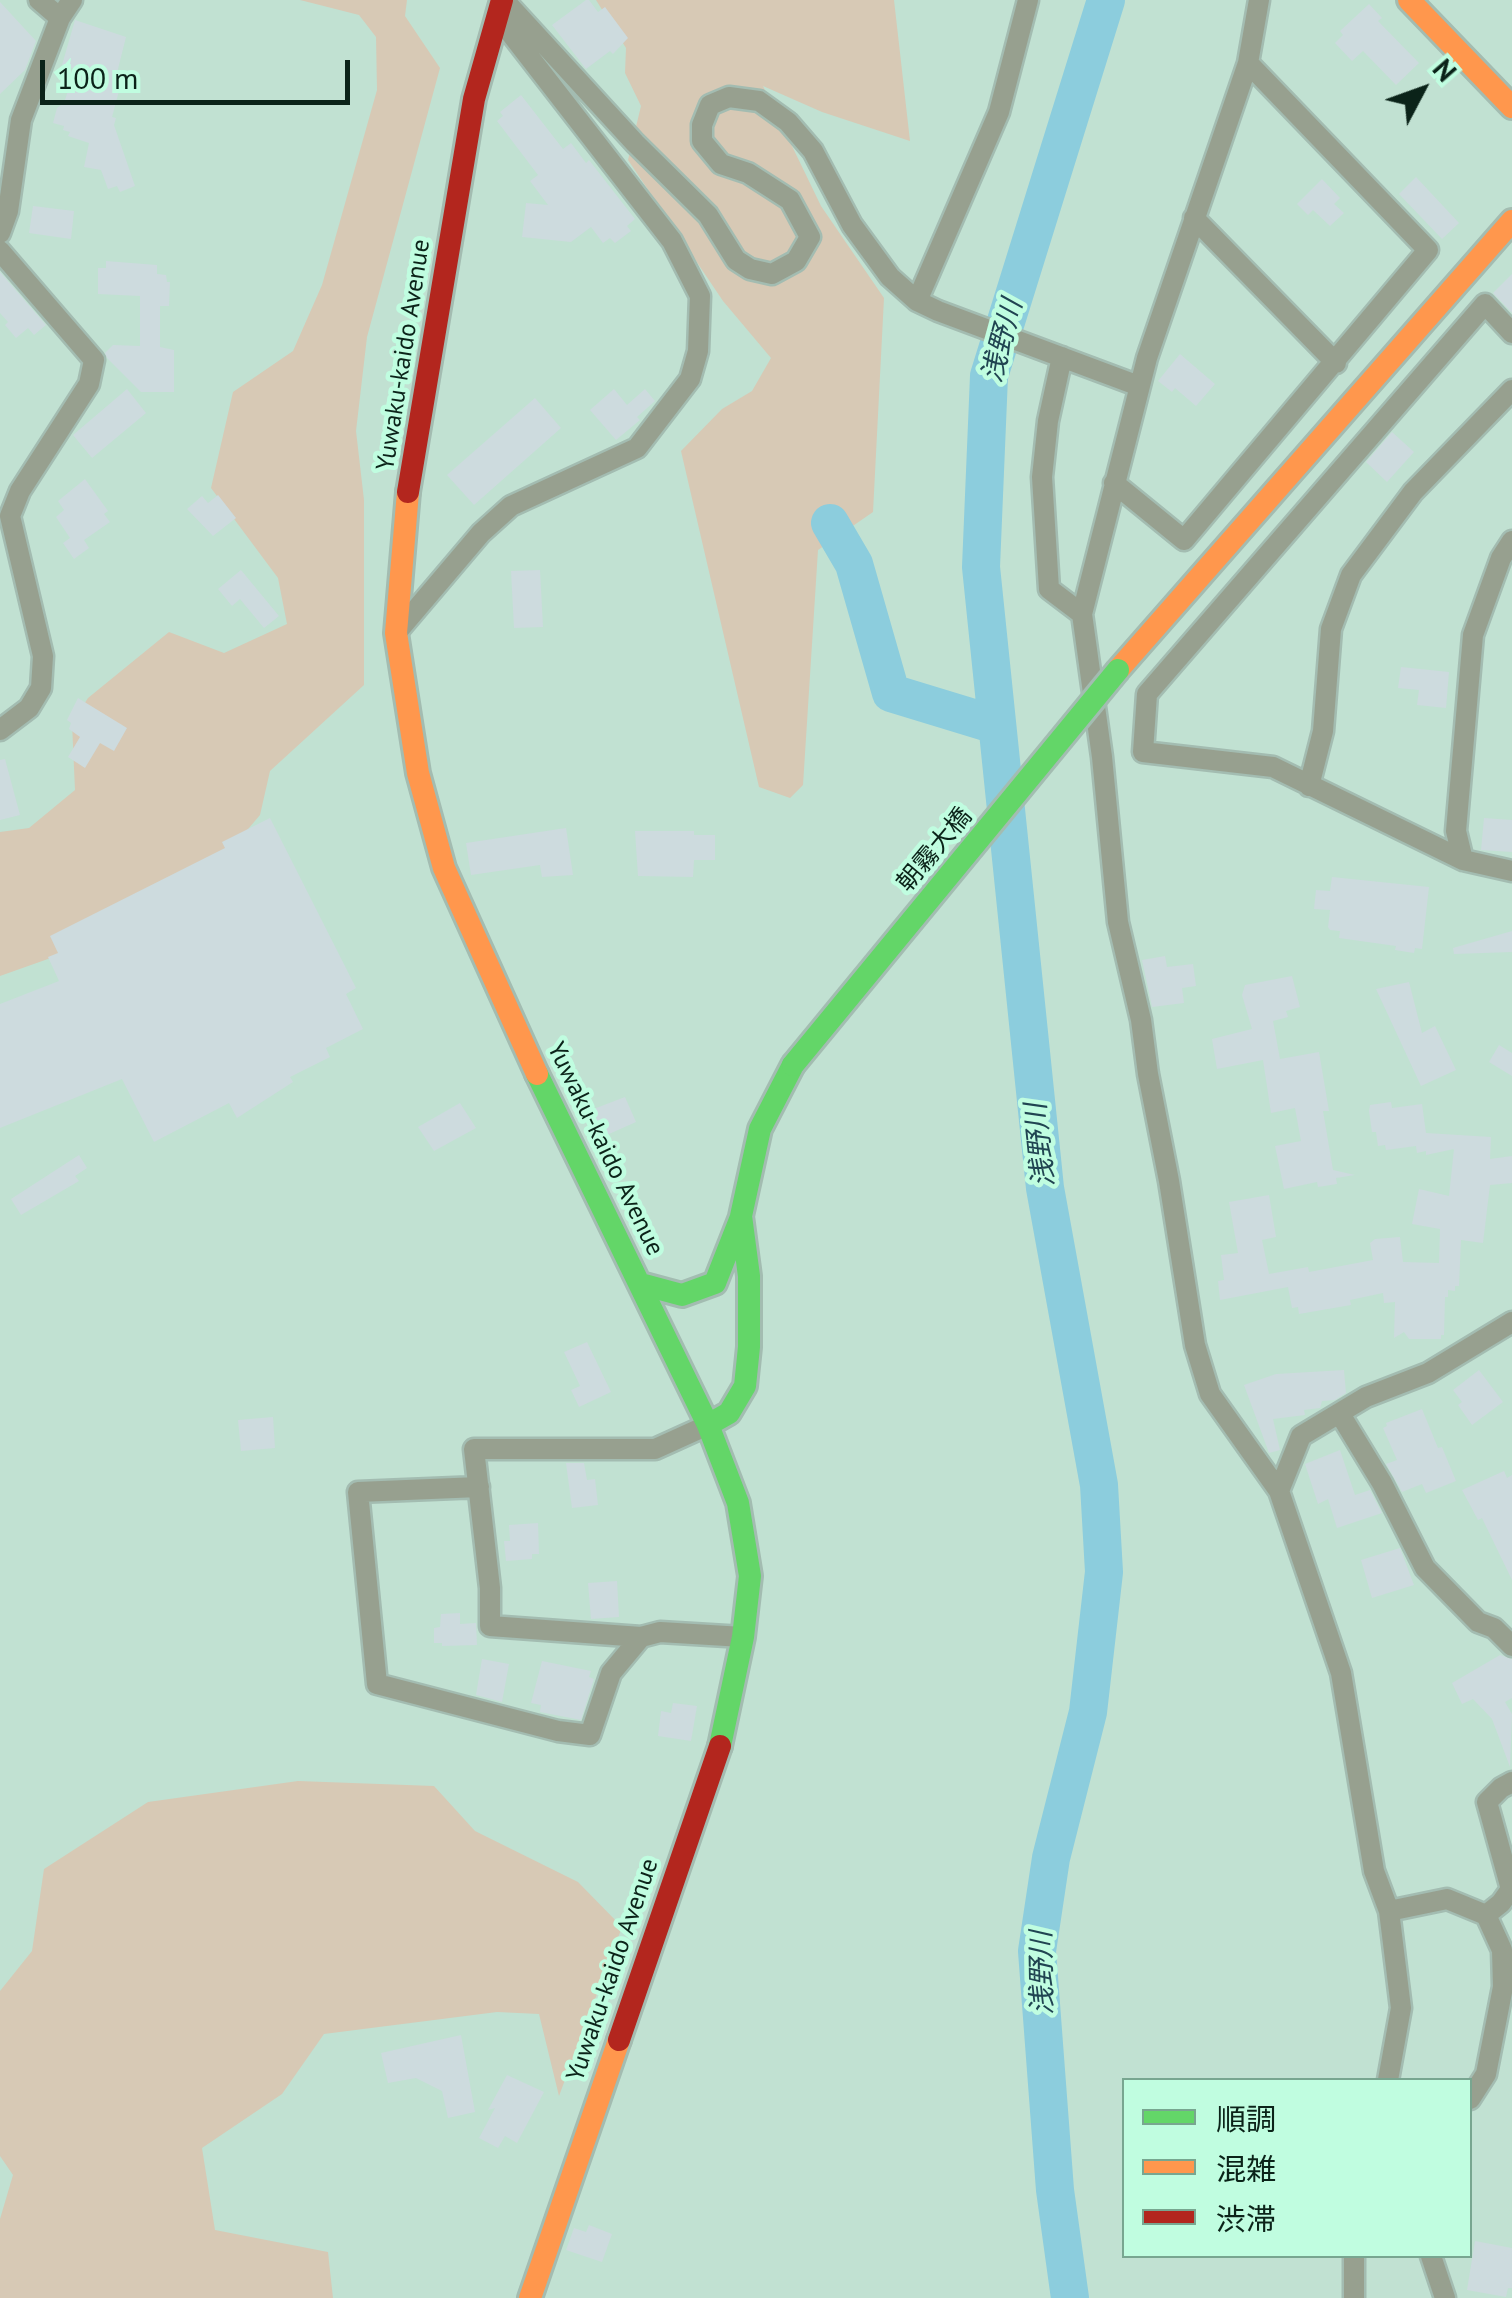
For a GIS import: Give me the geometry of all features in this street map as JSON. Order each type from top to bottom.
[{"type":"main road","points":[[1408,0],[1512,107]]},
{"type":"main road","name":"Yuwaku-kaido Avenue","points":[[502,6],[474,99],[406,507],[396,633],[404,700],[418,772],[444,868],[507,1013],[708,1425],[738,1503],[750,1576],[744,1636],[721,1743],[530,2298]]},
{"type":"main road","name":"朝霧大橋","points":[[741,1216],[760,1129],[793,1065],[1118,670],[1512,221]]},
{"type":"main road","points":[[641,1284],[682,1295],[715,1282],[741,1216]]},
{"type":"main road","points":[[708,1425],[730,1413],[745,1386],[749,1276],[741,1216]]},
{"type":"street","points":[[39,0],[60,18]]},
{"type":"street","points":[[0,233],[8,211],[21,120],[60,18],[72,0]]},
{"type":"street","points":[[917,300],[999,112],[1028,0]]},
{"type":"street","points":[[1259,0],[1248,63],[1140,386],[1082,614],[1102,757],[1118,922],[1142,1020],[1196,1346],[1210,1394],[1279,1491],[1341,1673],[1374,1872],[1389,1911],[1401,2008],[1388,2078]]},
{"type":"street","points":[[502,6],[708,215],[736,260],[750,269],[772,274],[796,261],[810,237],[790,200],[748,173],[721,164],[702,141],[702,125],[710,105],[729,97],[759,101],[788,122],[813,151],[852,226],[890,277],[917,300],[1140,386]]},
{"type":"street","points":[[396,633],[481,532],[511,506],[637,448],[690,379],[698,351],[700,296],[672,241],[502,6]]},
{"type":"street","points":[[1114,483],[1184,540],[1428,250],[1248,63]]},
{"type":"street","points":[[1194,218],[1336,363]]},
{"type":"street","points":[[0,251],[94,360],[89,384],[20,491],[10,516],[8,543],[42,656],[41,688],[30,708],[0,730]]},
{"type":"street","points":[[1512,333],[1485,304],[1147,694],[1143,752],[1274,767],[1463,860],[1512,871]]},
{"type":"street","points":[[1058,355],[1042,477],[1050,589],[1082,614]]},
{"type":"street","points":[[1310,786],[1322,730],[1331,630],[1351,575],[1413,492],[1512,390]]},
{"type":"street","points":[[1463,860],[1456,832],[1473,636],[1501,558],[1512,541]]},
{"type":"street","points":[[1279,1491],[1301,1436],[1366,1397],[1428,1373],[1512,1322]]},
{"type":"street","points":[[1340,1414],[1382,1483],[1425,1568],[1478,1622],[1494,1628],[1512,1646]]},
{"type":"street","points":[[708,1425],[655,1449],[474,1449],[490,1588],[490,1626],[641,1637],[660,1632],[744,1636]]},
{"type":"street","points":[[478,1488],[358,1492],[376,1684],[558,1731],[590,1734],[610,1673],[641,1637]]},
{"type":"street","points":[[1486,1915],[1501,1904],[1511,1889],[1486,1802],[1512,1782]]},
{"type":"street","points":[[1389,1911],[1446,1899],[1486,1915],[1502,1950],[1503,1988],[1486,2074],[1472,2096]]},
{"type":"street","points":[[1354,2258],[1354,2298]]},
{"type":"street","points":[[1432,2258],[1445,2298]]},
{"type":"shaded area","points":[[300,0],[407,0],[405,16],[440,68],[367,337],[356,431],[364,500],[364,685],[270,771],[260,815],[232,848],[62,954],[0,976],[0,832],[29,828],[75,790],[72,723],[88,698],[169,632],[224,653],[287,624],[278,578],[211,488],[233,392],[293,351],[322,285],[377,90],[376,37],[359,15]]},
{"type":"shaded area","points":[[596,0],[894,0],[910,141],[822,112],[763,86],[821,206],[884,298],[873,512],[818,550],[803,785],[790,798],[759,787],[681,451],[722,409],[752,391],[771,358],[723,301],[628,160],[641,106],[625,73],[626,48]]},
{"type":"shaded area","points":[[298,1781],[434,1786],[475,1831],[578,1882],[622,1927],[559,2096],[539,2014],[497,2012],[324,2034],[282,2094],[202,2148],[215,2230],[328,2252],[333,2298],[0,2298],[0,2219],[13,2175],[0,2156],[0,1991],[32,1951],[44,1869],[148,1802]]},
{"type":"building","points":[[586,0],[598,12],[605,7],[628,38],[613,54],[610,51],[586,69],[552,25]]},
{"type":"building","points":[[0,2],[36,41],[25,70],[0,94]]},
{"type":"building","points":[[1369,4],[1382,18],[1378,21],[1419,63],[1396,85],[1363,51],[1352,61],[1335,43],[1343,35],[1340,31]]},
{"type":"building","points":[[75,20],[126,37],[114,85],[120,87],[112,117],[116,118],[114,125],[135,186],[120,192],[117,186],[108,189],[101,170],[84,167],[89,143],[68,136],[70,132],[63,130],[64,126],[53,123],[75,69],[62,65]]},
{"type":"building","points":[[521,95],[563,149],[571,143],[586,163],[589,160],[635,219],[627,226],[631,231],[615,243],[610,238],[603,243],[591,227],[571,242],[522,237],[526,203],[548,205],[530,181],[538,175],[497,121],[503,116],[500,112]]},
{"type":"building","points":[[1416,177],[1459,223],[1442,239],[1399,194]]},
{"type":"building","points":[[1322,179],[1340,198],[1334,204],[1344,213],[1330,226],[1313,210],[1308,215],[1297,204]]},
{"type":"building","points":[[33,206],[74,211],[71,239],[29,233]]},
{"type":"building","points":[[106,261],[157,265],[157,274],[166,275],[170,282],[169,306],[160,306],[160,347],[174,350],[174,392],[141,392],[107,358],[105,353],[113,345],[140,346],[140,296],[98,294],[98,268],[106,268]]},
{"type":"building","points":[[0,272],[46,325],[34,335],[28,328],[16,338],[5,325],[8,322],[0,313]]},
{"type":"building","points":[[1512,274],[1512,313],[1493,293]]},
{"type":"building","points":[[1180,354],[1215,384],[1196,406],[1175,388],[1172,392],[1158,381]]},
{"type":"building","points":[[127,389],[146,413],[92,458],[73,435]]},
{"type":"building","points":[[614,389],[627,405],[645,389],[655,401],[616,440],[590,410]]},
{"type":"building","points":[[535,398],[561,428],[474,505],[447,475]]},
{"type":"building","points":[[1392,432],[1414,452],[1387,482],[1366,462]]},
{"type":"building","points":[[85,479],[108,511],[104,514],[110,522],[84,540],[89,548],[74,559],[63,543],[70,538],[56,517],[64,510],[58,501]]},
{"type":"building","points":[[218,495],[236,518],[213,536],[187,509],[202,496],[208,503]]},
{"type":"building","points":[[241,570],[279,616],[264,628],[240,599],[232,606],[218,589]]},
{"type":"building","points":[[540,570],[543,627],[514,628],[511,571]]},
{"type":"building","points":[[1401,667],[1449,672],[1446,708],[1417,705],[1419,690],[1398,688]]},
{"type":"building","points":[[78,698],[127,728],[114,751],[100,743],[85,768],[68,757],[80,737],[69,729],[71,723],[67,720]]},
{"type":"building","points":[[5,759],[20,815],[0,820],[0,760]]},
{"type":"building","points":[[270,818],[356,988],[346,994],[363,1029],[326,1048],[330,1057],[290,1077],[293,1082],[237,1118],[229,1103],[154,1142],[122,1079],[0,1128],[0,1004],[59,981],[48,957],[58,953],[50,936],[225,848],[222,842]]},
{"type":"building","points":[[1484,818],[1512,820],[1512,852],[1481,850]]},
{"type":"building","points":[[566,828],[573,875],[542,877],[540,865],[471,875],[466,843]]},
{"type":"building","points":[[635,831],[715,835],[715,860],[694,860],[693,877],[638,876]]},
{"type":"building","points":[[1332,877],[1429,887],[1422,949],[1415,948],[1414,953],[1395,950],[1396,946],[1339,938],[1340,931],[1328,927],[1330,910],[1314,909],[1316,890],[1330,891]]},
{"type":"building","points":[[1512,931],[1512,952],[1454,954],[1453,948]]},
{"type":"building","points":[[1165,956],[1167,967],[1193,964],[1196,986],[1182,988],[1184,1003],[1152,1007],[1142,960]]},
{"type":"building","points":[[1292,976],[1300,1007],[1286,1011],[1288,1017],[1273,1021],[1280,1059],[1319,1052],[1333,1170],[1355,1175],[1336,1178],[1337,1184],[1318,1187],[1317,1182],[1284,1189],[1275,1146],[1301,1141],[1295,1108],[1271,1113],[1263,1060],[1217,1069],[1212,1039],[1252,1029],[1242,995],[1245,985]]},
{"type":"building","points":[[1409,982],[1422,1033],[1435,1026],[1456,1070],[1421,1086],[1376,989]]},
{"type":"building","points":[[1499,1045],[1512,1053],[1512,1076],[1489,1062]]},
{"type":"building","points":[[625,1097],[636,1122],[600,1138],[590,1117],[591,1110]]},
{"type":"building","points":[[1391,1102],[1392,1108],[1422,1104],[1426,1133],[1491,1137],[1490,1159],[1512,1156],[1512,1183],[1490,1185],[1483,1243],[1461,1240],[1459,1286],[1455,1286],[1455,1291],[1448,1290],[1445,1297],[1441,1339],[1409,1339],[1404,1332],[1394,1338],[1395,1302],[1384,1303],[1383,1293],[1350,1300],[1351,1305],[1299,1314],[1298,1307],[1292,1308],[1288,1287],[1220,1300],[1218,1281],[1224,1280],[1221,1255],[1238,1253],[1229,1202],[1269,1195],[1276,1237],[1262,1240],[1269,1274],[1308,1267],[1309,1272],[1373,1260],[1370,1243],[1400,1237],[1403,1262],[1439,1263],[1440,1229],[1412,1224],[1419,1189],[1449,1196],[1454,1149],[1426,1155],[1426,1151],[1417,1153],[1416,1146],[1386,1150],[1385,1145],[1378,1146],[1376,1132],[1372,1132],[1370,1105]]},
{"type":"building","points":[[460,1103],[476,1128],[434,1151],[418,1127]]},
{"type":"building","points":[[79,1155],[87,1168],[75,1176],[79,1181],[21,1215],[11,1199]]},
{"type":"building","points":[[587,1342],[611,1392],[579,1407],[571,1390],[580,1386],[564,1352]]},
{"type":"building","points":[[1344,1370],[1346,1393],[1335,1400],[1322,1401],[1320,1408],[1304,1410],[1305,1415],[1273,1419],[1280,1450],[1269,1453],[1244,1385],[1276,1374]]},
{"type":"building","points":[[1479,1370],[1503,1402],[1472,1425],[1453,1390]]},
{"type":"building","points":[[1422,1409],[1456,1481],[1426,1493],[1422,1484],[1402,1492],[1386,1464],[1397,1460],[1383,1428],[1386,1423]]},
{"type":"building","points":[[273,1417],[275,1448],[241,1451],[238,1420]]},
{"type":"building","points":[[1340,1450],[1355,1495],[1370,1490],[1382,1513],[1337,1528],[1328,1499],[1318,1504],[1305,1464]]},
{"type":"building","points":[[566,1463],[584,1463],[587,1480],[595,1479],[598,1505],[572,1508]]},
{"type":"building","points":[[1504,1471],[1507,1478],[1512,1475],[1512,1580],[1482,1518],[1478,1520],[1462,1490]]},
{"type":"building","points":[[538,1523],[539,1554],[532,1554],[532,1559],[506,1561],[504,1541],[510,1541],[509,1525]]},
{"type":"building","points":[[1400,1548],[1414,1585],[1372,1598],[1361,1560]]},
{"type":"building","points":[[617,1581],[619,1617],[591,1619],[588,1583]]},
{"type":"building","points":[[460,1613],[460,1624],[476,1623],[477,1645],[434,1643],[434,1628],[440,1627],[441,1614]]},
{"type":"building","points":[[1500,1655],[1512,1659],[1512,1698],[1505,1702],[1512,1714],[1510,1767],[1492,1719],[1473,1699],[1462,1704],[1452,1683]]},
{"type":"building","points":[[482,1659],[509,1664],[502,1702],[476,1695]]},
{"type":"building","points":[[542,1661],[591,1671],[589,1677],[594,1679],[581,1720],[540,1712],[541,1705],[531,1703]]},
{"type":"building","points":[[673,1703],[697,1706],[691,1741],[658,1736],[661,1711],[671,1713]]},
{"type":"building","points":[[461,2035],[475,2112],[448,2118],[442,2091],[416,2078],[388,2083],[381,2053]]},
{"type":"building","points":[[507,2075],[544,2092],[517,2143],[505,2136],[498,2148],[479,2138],[495,2108],[488,2110]]},
{"type":"building","points":[[589,2225],[612,2234],[602,2262],[566,2250],[574,2228],[586,2232]]},
{"type":"building","points":[[1475,2241],[1512,2248],[1512,2288],[1508,2288],[1506,2297],[1467,2290]]},
{"type":"waterway","name":"浅野川","points":[[1070,2298],[1055,2190],[1037,1951],[1051,1858],[1088,1712],[1104,1572],[1099,1485],[1045,1188],[981,567],[989,376],[1106,0]]},
{"type":"waterway","points":[[830,523],[854,564],[891,693],[996,725]]},
{"type":"traffic: fast","points":[[793,1065],[1118,670]]},
{"type":"traffic: fast","points":[[708,1425],[729,1413],[745,1386],[749,1276],[741,1216],[760,1129],[793,1065]]},
{"type":"traffic: fast","points":[[537,1074],[708,1425],[738,1503],[750,1576],[743,1637],[720,1746]]},
{"type":"traffic: fast","points":[[641,1284],[682,1295],[715,1283],[741,1217]]},
{"type":"traffic: slow","points":[[1409,0],[1512,107]]},
{"type":"traffic: slow","points":[[1118,670],[1512,221]]},
{"type":"traffic: slow","points":[[408,492],[396,633],[418,773],[444,868],[537,1074]]},
{"type":"traffic: slow","points":[[530,2298],[619,2040]]},
{"type":"traffic: jam","points":[[408,492],[474,99],[502,0]]},
{"type":"traffic: jam","points":[[619,2040],[720,1746]]}]
